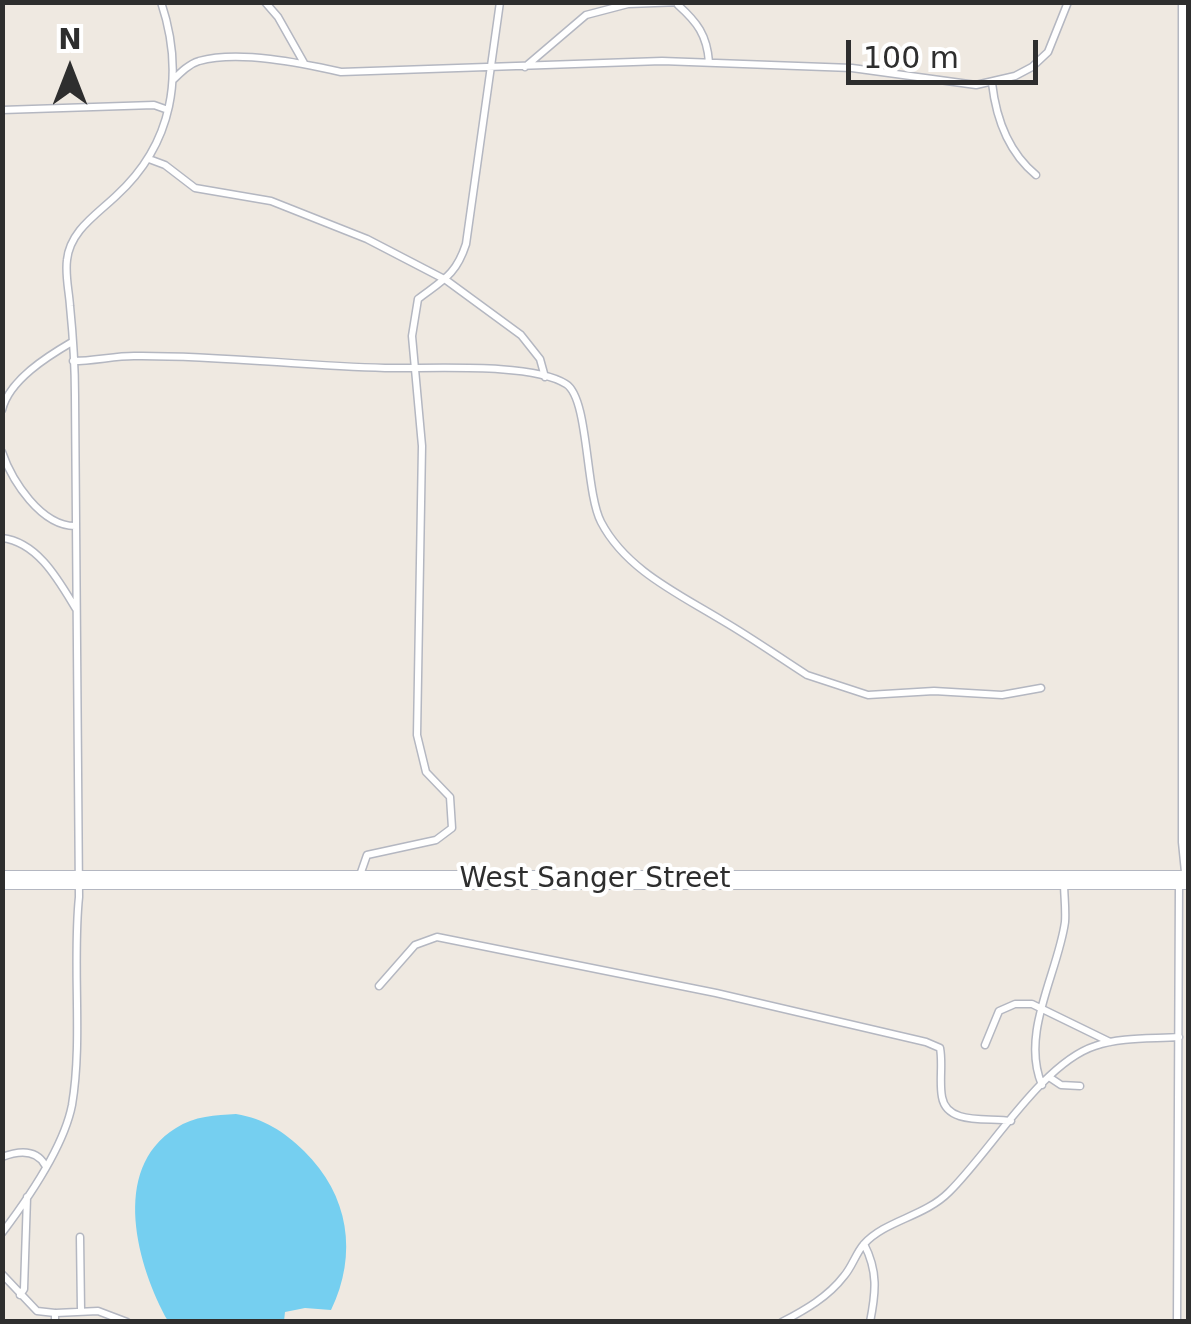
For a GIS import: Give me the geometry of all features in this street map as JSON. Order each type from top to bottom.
[{"type":"main road","name":"West Sanger Street","points":[[2,880],[1185,878]]},
{"type":"street","points":[[1185,2],[1185,878]]},
{"type":"lane","points":[[2,1234],[57,1146],[71,1108],[78,880],[74,362],[67,272],[69,249],[78,232],[139,174],[158,146],[172,80],[169,26],[161,2]]},
{"type":"lane","points":[[264,2],[278,17],[305,64]]},
{"type":"lane","points":[[359,879],[367,855],[436,840],[452,828],[450,797],[426,772],[418,736],[422,446],[412,336],[418,299],[460,265],[466,244],[500,2]]},
{"type":"lane","points":[[172,80],[198,62],[225,58],[305,64],[341,72],[710,62],[852,68],[932,81],[992,83],[1032,67],[1048,52],[1068,2]]},
{"type":"lane","points":[[524,67],[586,15],[628,4],[679,4],[698,23],[710,62]]},
{"type":"lane","points":[[992,83],[996,120],[1021,162],[1036,175]]},
{"type":"lane","points":[[2,110],[154,105],[168,110]]},
{"type":"lane","points":[[149,159],[165,165],[195,188],[271,201],[367,239],[446,280],[522,336],[540,359],[545,376]]},
{"type":"lane","points":[[2,410],[5,399],[24,378],[72,342]]},
{"type":"lane","points":[[74,362],[176,356],[414,369],[499,369],[566,383],[576,393],[591,491],[600,520],[622,552],[648,575],[807,674],[833,686],[868,695],[934,691],[1002,696],[1041,688]]},
{"type":"lane","points":[[2,452],[9,473],[23,492],[51,519],[64,526],[75,526]]},
{"type":"lane","points":[[2,538],[23,543],[36,554],[77,610]]},
{"type":"lane","points":[[1177,1322],[1179,972],[1185,878]]},
{"type":"lane","points":[[1042,1085],[1036,1071],[1042,1009],[1065,922],[1064,881]]},
{"type":"lane","points":[[379,986],[415,944],[437,937],[716,993],[940,1048],[942,1100],[949,1113],[1011,1121]]},
{"type":"lane","points":[[1179,972],[1188,970]]},
{"type":"lane","points":[[985,1045],[998,1011],[1014,1004],[1032,1004],[1111,1043]]},
{"type":"lane","points":[[782,1322],[823,1298],[844,1276],[864,1244],[882,1230],[925,1212],[948,1193],[1049,1077],[1080,1052],[1111,1043],[1179,1037]]},
{"type":"lane","points":[[1049,1077],[1061,1085],[1080,1086]]},
{"type":"lane","points":[[2,1156],[32,1153],[40,1156],[45,1166]]},
{"type":"lane","points":[[20,1295],[24,1289],[27,1196]]},
{"type":"lane","points":[[80,1237],[81,1310]]},
{"type":"lane","points":[[864,1244],[874,1265],[876,1282],[870,1322]]},
{"type":"lane","points":[[2,1274],[37,1311],[55,1317],[81,1310],[98,1311],[127,1322]]},
{"type":"lane","points":[[1177,1311],[1188,1312]]},
{"type":"water","points":[[236,1114],[265,1123],[289,1137],[319,1168],[331,1187],[344,1226],[346,1247],[339,1289],[331,1310],[305,1308],[285,1312],[284,1321],[168,1321],[147,1274],[140,1247],[136,1193],[142,1168],[155,1146],[176,1128],[205,1117]]}]
